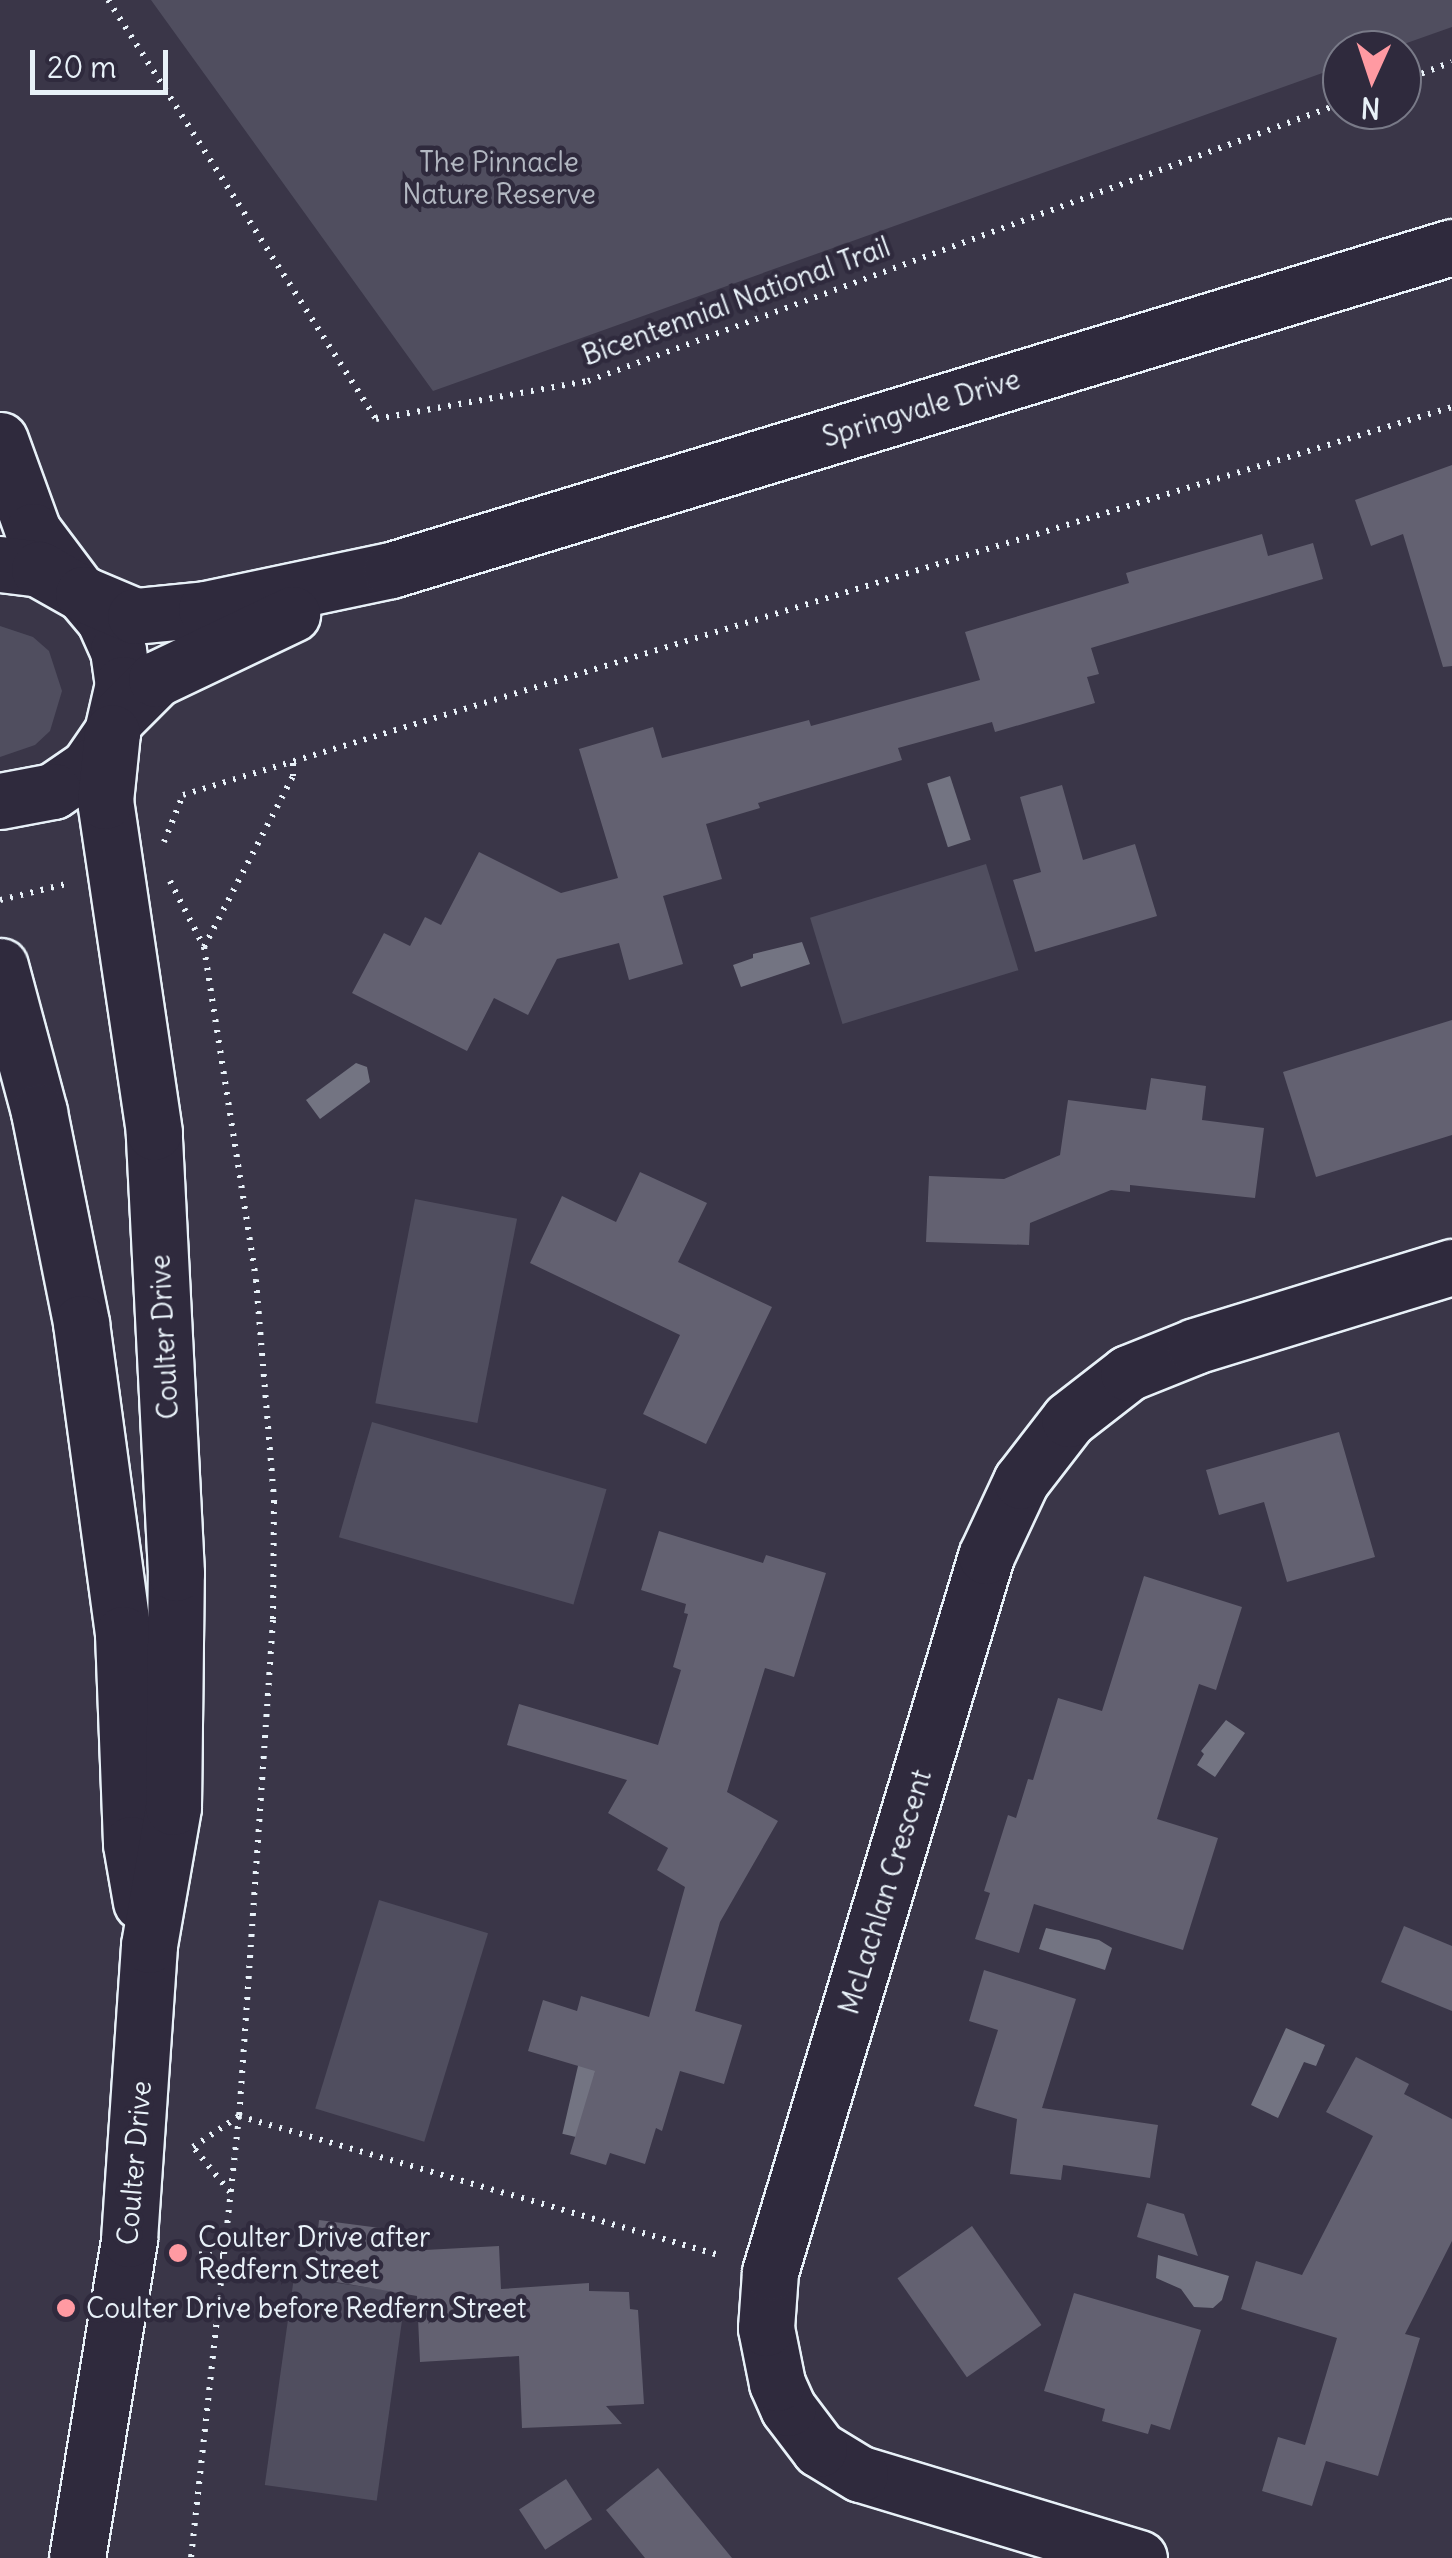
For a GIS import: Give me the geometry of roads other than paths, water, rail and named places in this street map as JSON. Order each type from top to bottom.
[{"type":"main road","name":"Springvale Drive","points":[[0,564],[39,569],[135,616],[206,610],[391,570],[1452,247]]},
{"type":"main road","points":[[0,440],[34,531],[79,590]]},
{"type":"main road","name":"Springvale Drive","points":[[0,801],[53,791],[88,767],[115,724],[156,679],[391,570]]},
{"type":"main road","name":"Coulter Drive","points":[[77,2558],[134,2196],[149,1945],[174,1807],[176,1573],[154,1132],[105,801],[123,684],[118,650],[104,619],[79,590]]},
{"type":"main road","name":"Coulter Drive","points":[[0,966],[39,1112],[81,1323],[122,1634],[131,1844],[149,1945]]},
{"type":"main road","name":"McLachlan Crescent","points":[[1139,2558],[860,2474],[819,2448],[788,2408],[776,2383],[766,2328],[771,2270],[986,1556],[1021,1481],[1069,1419],[1128,1374],[1195,1346],[1452,1267]]},
{"type":"water","points":[[950,776],[971,840],[948,847],[927,783]]},
{"type":"water","points":[[802,942],[810,964],[741,987],[733,965],[753,958],[753,954]]},
{"type":"water","points":[[356,1063],[367,1067],[370,1082],[320,1119],[306,1100]]},
{"type":"water","points":[[1226,1720],[1245,1733],[1215,1777],[1197,1765],[1204,1754],[1201,1751]]},
{"type":"water","points":[[1046,1928],[1099,1940],[1112,1948],[1105,1970],[1039,1949]]},
{"type":"water","points":[[1286,2028],[1325,2045],[1316,2066],[1304,2062],[1278,2118],[1251,2105]]},
{"type":"water","points":[[581,2053],[599,2057],[580,2138],[562,2134]]},
{"type":"water","points":[[1158,2255],[1229,2276],[1222,2300],[1213,2308],[1194,2307],[1181,2289],[1156,2278]]},
{"type":"place","name":"Coulter Drive after Redfern Street","points":[[178,2253]]},
{"type":"place","name":"Coulter Drive before Redfern Street","points":[[66,2308]]},
{"type":"park label","name":"The Pinnacle Nature Reserve","points":[[499,178]]}]
